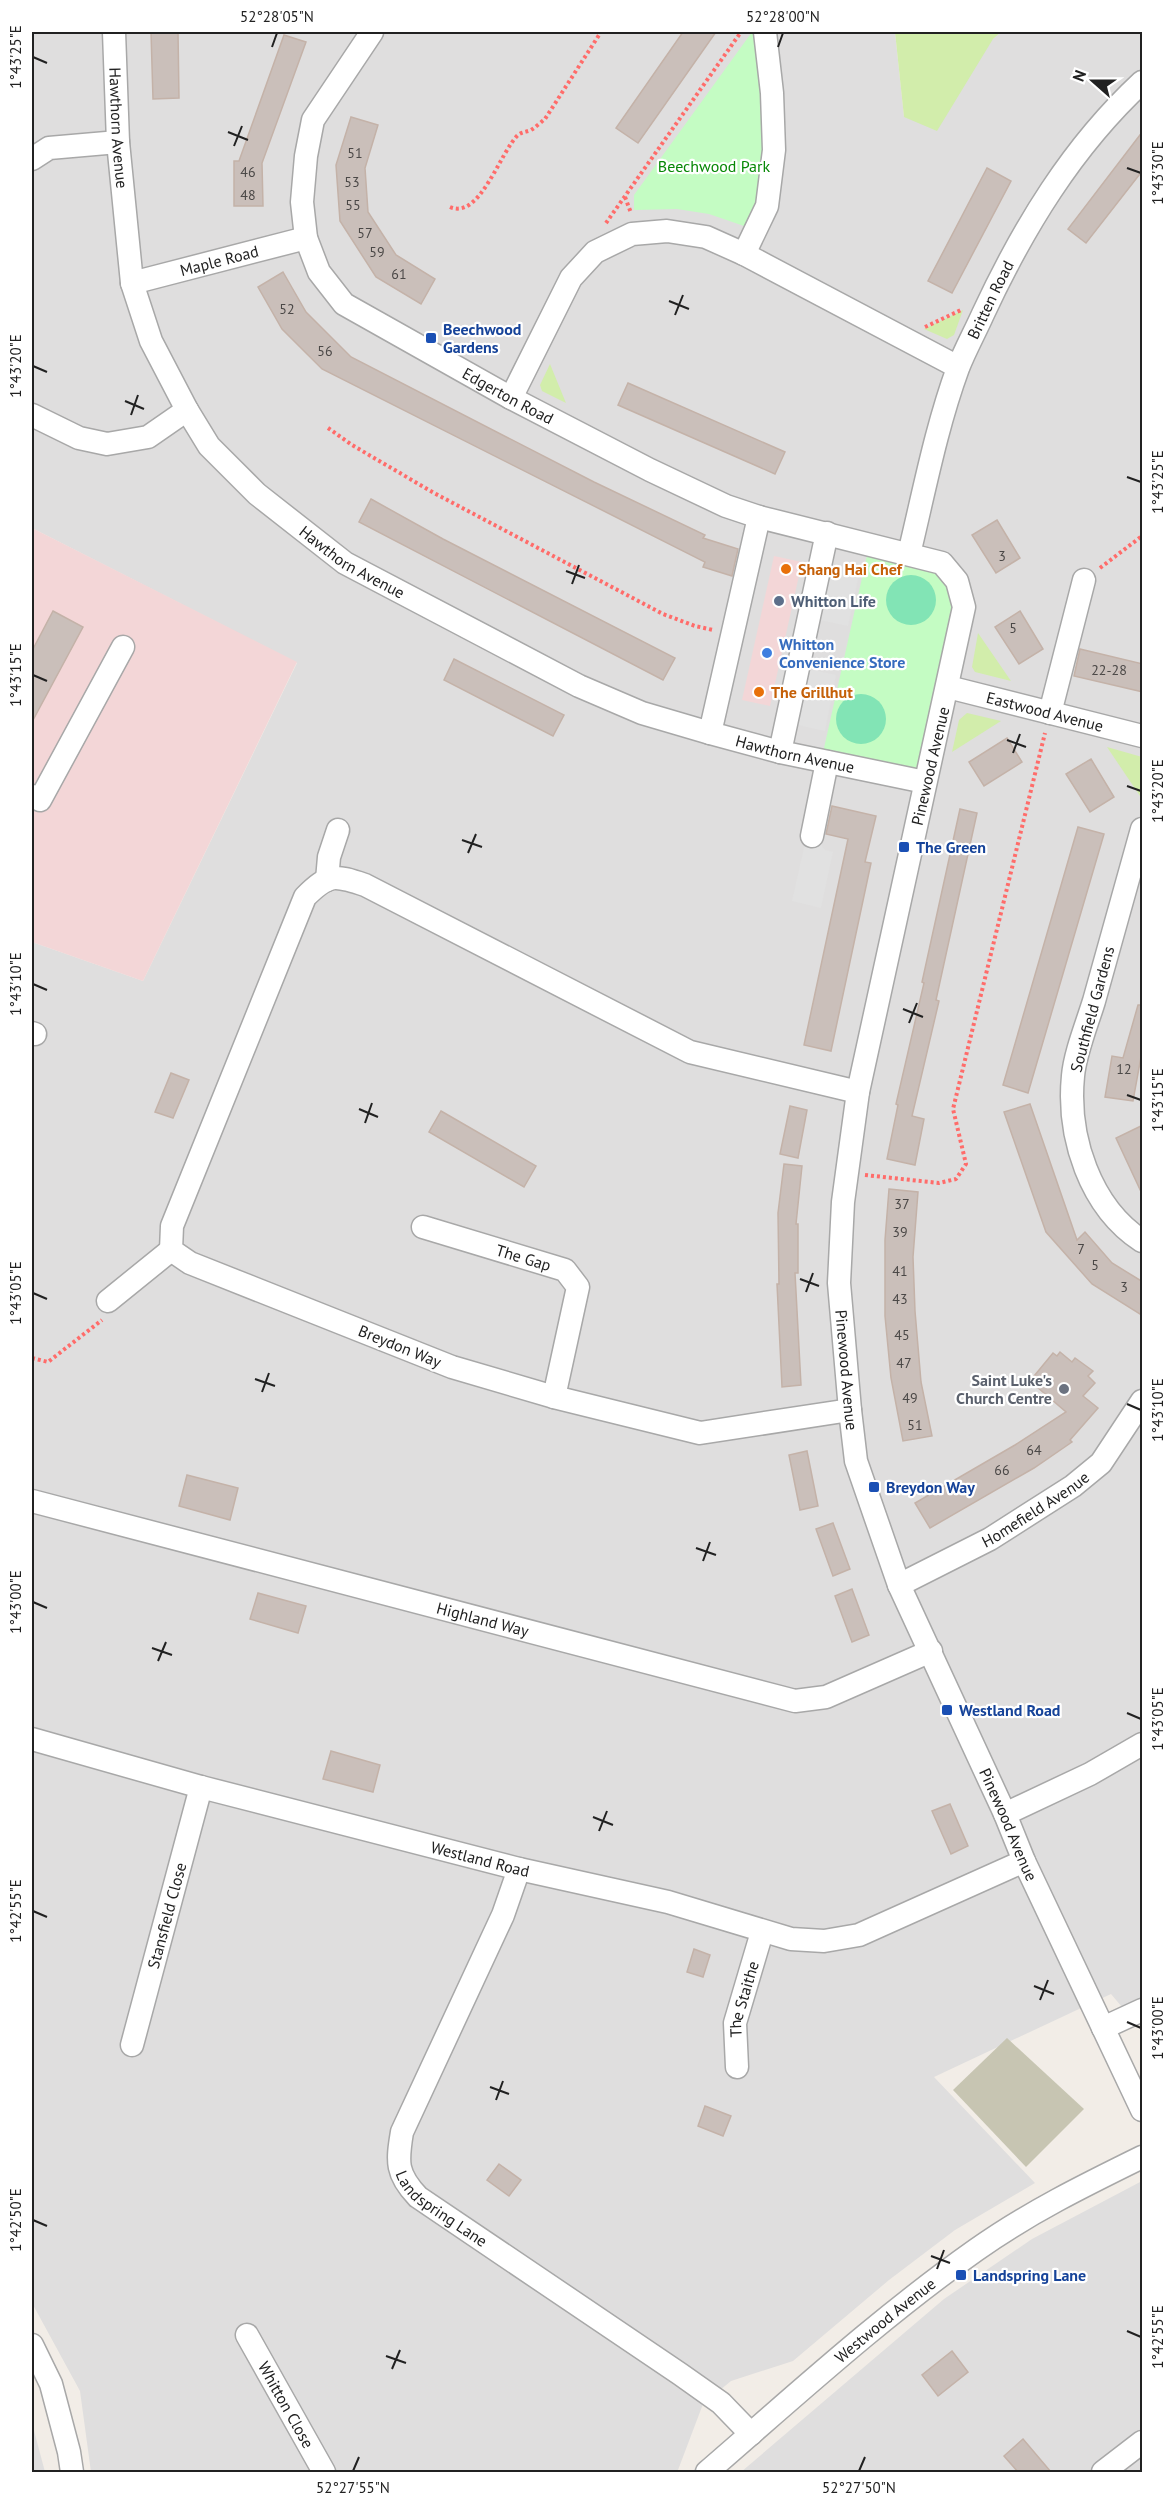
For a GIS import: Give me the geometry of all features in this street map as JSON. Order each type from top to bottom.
[{"type":"street","name":"Hawthorn Avenue","points":[[114,32],[118,142],[132,283],[152,341],[187,410],[209,446],[257,494],[345,563],[579,686],[642,713],[710,733],[780,752],[925,782]]},
{"type":"street","name":"Edgerton Road","points":[[372,32],[313,120],[306,156],[302,202],[306,238],[320,272],[344,304],[511,398],[650,470],[726,506],[759,517],[942,563],[957,581]]},
{"type":"street","points":[[744,254],[767,206],[774,150],[772,93],[765,32]]},
{"type":"street","name":"Britten Road","points":[[909,554],[928,471],[958,367],[998,282],[1036,211],[1076,155],[1124,100],[1143,82]]},
{"type":"street","points":[[32,159],[49,148],[118,142]]},
{"type":"street","points":[[511,398],[572,278],[596,252],[632,234],[667,231],[706,237],[744,254],[958,367]]},
{"type":"street","name":"Maple Road","points":[[132,283],[306,238]]},
{"type":"street","points":[[32,415],[80,438],[107,444],[148,437],[187,410]]},
{"type":"street","points":[[710,733],[759,517]]},
{"type":"street","points":[[780,752],[827,533]]},
{"type":"street","points":[[1050,713],[1084,580]]},
{"type":"street","name":"Pinewood Avenue","points":[[957,581],[964,607],[858,1092],[846,1174],[839,1283],[856,1461],[899,1585],[1005,1814],[1024,1861],[1143,2110]]},
{"type":"street","points":[[32,796],[40,800],[123,647]]},
{"type":"street","name":"Eastwood Avenue","points":[[948,687],[1143,736]]},
{"type":"street","points":[[812,836],[827,762]]},
{"type":"street","name":"Southfield Gardens","points":[[1143,829],[1073,1075],[1074,1119],[1082,1161],[1099,1196],[1131,1234],[1143,1241]]},
{"type":"street","points":[[327,880],[329,857],[338,830]]},
{"type":"street","points":[[108,1309],[171,1250],[172,1226],[305,897],[319,883],[338,876],[365,885],[690,1052],[858,1092]]},
{"type":"street","name":"The Gap","points":[[423,1227],[565,1270],[578,1287],[555,1397]]},
{"type":"street","name":"Breydon Way","points":[[171,1250],[190,1263],[452,1367],[555,1397],[700,1433],[850,1410]]},
{"type":"street","name":"Homefield Avenue","points":[[899,1585],[990,1539],[1073,1486],[1101,1463],[1143,1401]]},
{"type":"street","name":"Highland Way","points":[[32,1502],[795,1701],[826,1697],[931,1651]]},
{"type":"street","name":"Westland Road","points":[[32,1739],[201,1788],[519,1869],[668,1902],[791,1939],[824,1941],[859,1935],[1024,1861]]},
{"type":"street","points":[[1005,1814],[1090,1774],[1143,1744]]},
{"type":"street","name":"Stansfield Close","points":[[132,2045],[201,1788]]},
{"type":"street","name":"Landspring Lane","points":[[519,1869],[503,1916],[402,2132],[399,2170],[407,2185],[418,2197],[721,2403],[751,2434]]},
{"type":"street","name":"The Staithe","points":[[737,2067],[735,2023],[762,1932]]},
{"type":"street","points":[[1103,2028],[1143,2010]]},
{"type":"street","name":"Westwood Avenue","points":[[707,2472],[860,2339],[977,2249],[1063,2195],[1143,2157]]},
{"type":"street","name":"Whitton Close","points":[[247,2335],[324,2472]]},
{"type":"street","points":[[32,2345],[51,2384],[72,2472]]},
{"type":"street","points":[[1103,2472],[1143,2442]]},
{"type":"path","points":[[450,207],[456,210],[467,208],[477,199],[519,133],[533,129],[545,118],[601,32]]},
{"type":"path","points":[[614,220],[606,223],[741,32]]},
{"type":"path","points":[[623,218],[631,215],[625,197]]},
{"type":"path","points":[[921,328],[965,308]]},
{"type":"path","points":[[328,428],[352,445],[434,493],[663,614],[695,627],[731,634]]},
{"type":"path","points":[[1084,580],[1143,536]]},
{"type":"path","points":[[846,1174],[939,1183],[956,1179],[966,1164],[953,1109],[1050,713]]},
{"type":"path","points":[[32,1358],[48,1362],[108,1309]]},
{"type":"shaded area","points":[[32,32],[895,32],[904,117],[1001,32],[1142,32],[1142,2001],[1122,2007],[1111,1994],[934,2077],[1035,2183],[955,2230],[889,2280],[793,2361],[731,2381],[703,2404],[678,2470],[675,2472],[91,2472],[80,2391],[32,2303],[32,942],[143,981],[297,663],[32,528]]},
{"type":"shaded area","points":[[32,528],[297,662],[143,981],[32,942]]},
{"type":"shaded area","points":[[774,556],[802,562],[770,706],[742,700]]},
{"type":"shaded area","points":[[809,563],[859,574],[848,626],[820,620]]},
{"type":"shaded area","points":[[808,669],[836,675],[825,731],[785,722]]},
{"type":"shaded area","points":[[807,834],[822,838],[822,846],[825,850],[833,852],[821,908],[792,901]]},
{"type":"shaded area","points":[[1007,2038],[1084,2109],[1026,2167],[953,2090]]},
{"type":"shaded area","points":[[1142,2181],[1142,2472],[741,2472],[944,2299],[1032,2239]]},
{"type":"shaded area","points":[[32,2423],[45,2472],[32,2472]]},
{"type":"green space","name":"Beechwood Park","points":[[754,32],[762,92],[765,132],[763,172],[758,196],[744,226],[709,214],[677,209],[634,210],[634,195]]},
{"type":"green space","points":[[895,32],[1001,32],[993,39],[937,131],[904,117]]},
{"type":"green space","points":[[963,310],[954,335],[947,339],[924,329]]},
{"type":"green space","points":[[550,364],[566,403],[542,391],[540,385]]},
{"type":"green space","points":[[868,551],[937,568],[951,584],[957,607],[920,778],[822,757]]},
{"type":"green space","points":[[911,575],[929,582],[936,600],[929,618],[911,625],[893,618],[886,600],[893,582]]},
{"type":"green space","points":[[978,633],[1011,681],[975,672],[972,667]]},
{"type":"green space","points":[[861,694],[879,701],[886,719],[879,737],[861,744],[843,737],[836,719],[843,701]]},
{"type":"green space","points":[[967,713],[1001,721],[952,752],[959,720]]},
{"type":"green space","points":[[1107,747],[1142,757],[1140,796]]},
{"type":"building","points":[[151,32],[178,32],[179,98],[153,99]]},
{"type":"building","points":[[683,32],[716,32],[638,143],[616,128]]},
{"type":"building","points":[[284,35],[306,42],[262,163],[263,206],[234,206],[234,161],[239,161]]},
{"type":"building","points":[[351,117],[378,125],[365,168],[368,212],[396,255],[435,279],[421,304],[376,277],[340,221],[336,165]]},
{"type":"building","points":[[1143,131],[1143,170],[1086,243],[1068,229]]},
{"type":"building","points":[[987,168],[1011,181],[952,293],[928,281]]},
{"type":"building","points":[[283,272],[306,312],[351,357],[594,482],[705,535],[703,538],[738,549],[732,576],[703,567],[705,562],[322,369],[282,329],[258,287]]},
{"type":"building","points":[[628,383],[785,452],[775,474],[618,405]]},
{"type":"building","points":[[371,499],[443,539],[675,658],[663,680],[359,522]]},
{"type":"building","points":[[997,520],[1020,558],[996,573],[972,535]]},
{"type":"building","points":[[53,611],[83,627],[32,722],[32,651]]},
{"type":"building","points":[[1020,611],[1043,649],[1019,664],[995,627]]},
{"type":"building","points":[[1080,649],[1143,664],[1143,692],[1074,676]]},
{"type":"building","points":[[454,659],[564,715],[553,736],[444,680]]},
{"type":"building","points":[[1007,738],[1022,762],[984,786],[969,762]]},
{"type":"building","points":[[1091,759],[1114,797],[1090,812],[1066,774]]},
{"type":"building","points":[[832,806],[876,816],[865,862],[871,863],[831,1051],[804,1045],[848,839],[826,834]]},
{"type":"building","points":[[960,809],[977,813],[936,1000],[939,1001],[912,1116],[924,1119],[915,1165],[887,1159],[898,1105],[896,1104]]},
{"type":"building","points":[[1078,827],[1104,834],[1028,1093],[1003,1085]]},
{"type":"building","points":[[1138,1005],[1143,1005],[1143,1046],[1133,1101],[1105,1097],[1112,1056],[1123,1058]]},
{"type":"building","points":[[171,1073],[189,1080],[173,1118],[155,1112]]},
{"type":"building","points":[[1030,1104],[1077,1240],[1085,1232],[1112,1263],[1143,1282],[1143,1316],[1092,1284],[1046,1232],[1004,1112]]},
{"type":"building","points":[[790,1106],[807,1110],[798,1158],[780,1154]]},
{"type":"building","points":[[441,1111],[536,1166],[524,1187],[429,1132]]},
{"type":"building","points":[[1143,1125],[1143,1196],[1116,1138]]},
{"type":"building","points":[[784,1164],[802,1166],[796,1224],[798,1224],[798,1273],[795,1273],[801,1385],[782,1387],[777,1284],[779,1284],[778,1213]]},
{"type":"building","points":[[889,1189],[918,1192],[913,1257],[915,1311],[921,1382],[932,1436],[903,1441],[891,1378],[885,1316],[885,1240]]},
{"type":"building","points":[[1060,1352],[1072,1362],[1075,1358],[1093,1371],[1088,1376],[1095,1383],[1083,1396],[1098,1408],[1070,1440],[1072,1442],[1034,1468],[930,1528],[915,1503],[1015,1445],[1066,1412],[1030,1381],[1053,1353],[1057,1356]]},
{"type":"building","points":[[807,1451],[818,1506],[800,1510],[789,1455]]},
{"type":"building","points":[[187,1475],[238,1488],[230,1520],[179,1506]]},
{"type":"building","points":[[833,1523],[850,1569],[833,1576],[816,1529]]},
{"type":"building","points":[[852,1589],[869,1635],[852,1642],[835,1596]]},
{"type":"building","points":[[258,1593],[306,1606],[298,1633],[250,1619]]},
{"type":"building","points":[[331,1751],[380,1765],[373,1792],[323,1779]]},
{"type":"building","points":[[950,1804],[968,1846],[951,1854],[932,1811]]},
{"type":"building","points":[[694,1949],[710,1955],[703,1977],[687,1972]]},
{"type":"building","points":[[705,2106],[731,2116],[723,2136],[698,2126]]},
{"type":"building","points":[[499,2164],[521,2180],[509,2196],[487,2180]]},
{"type":"building","points":[[952,2351],[968,2372],[938,2396],[922,2375]]},
{"type":"building","points":[[1023,2439],[1051,2472],[1018,2472],[1004,2456]]},
{"type":"place","name":"Beechwood Gardens","points":[[431,338]]},
{"type":"place","name":"Shang Hai Chef","points":[[786,569]]},
{"type":"place","name":"Whitton Life","points":[[779,601]]},
{"type":"place","name":"Whitton Convenience Store","points":[[767,653]]},
{"type":"place","name":"The Grillhut","points":[[759,692]]},
{"type":"place","name":"The Green","points":[[904,847]]},
{"type":"place","name":"Saint Luke's Church Centre","points":[[1064,1389]]},
{"type":"place","name":"Breydon Way","points":[[874,1487]]},
{"type":"place","name":"Westland Road","points":[[947,1710]]},
{"type":"place","name":"Landspring Lane","points":[[961,2275]]}]
